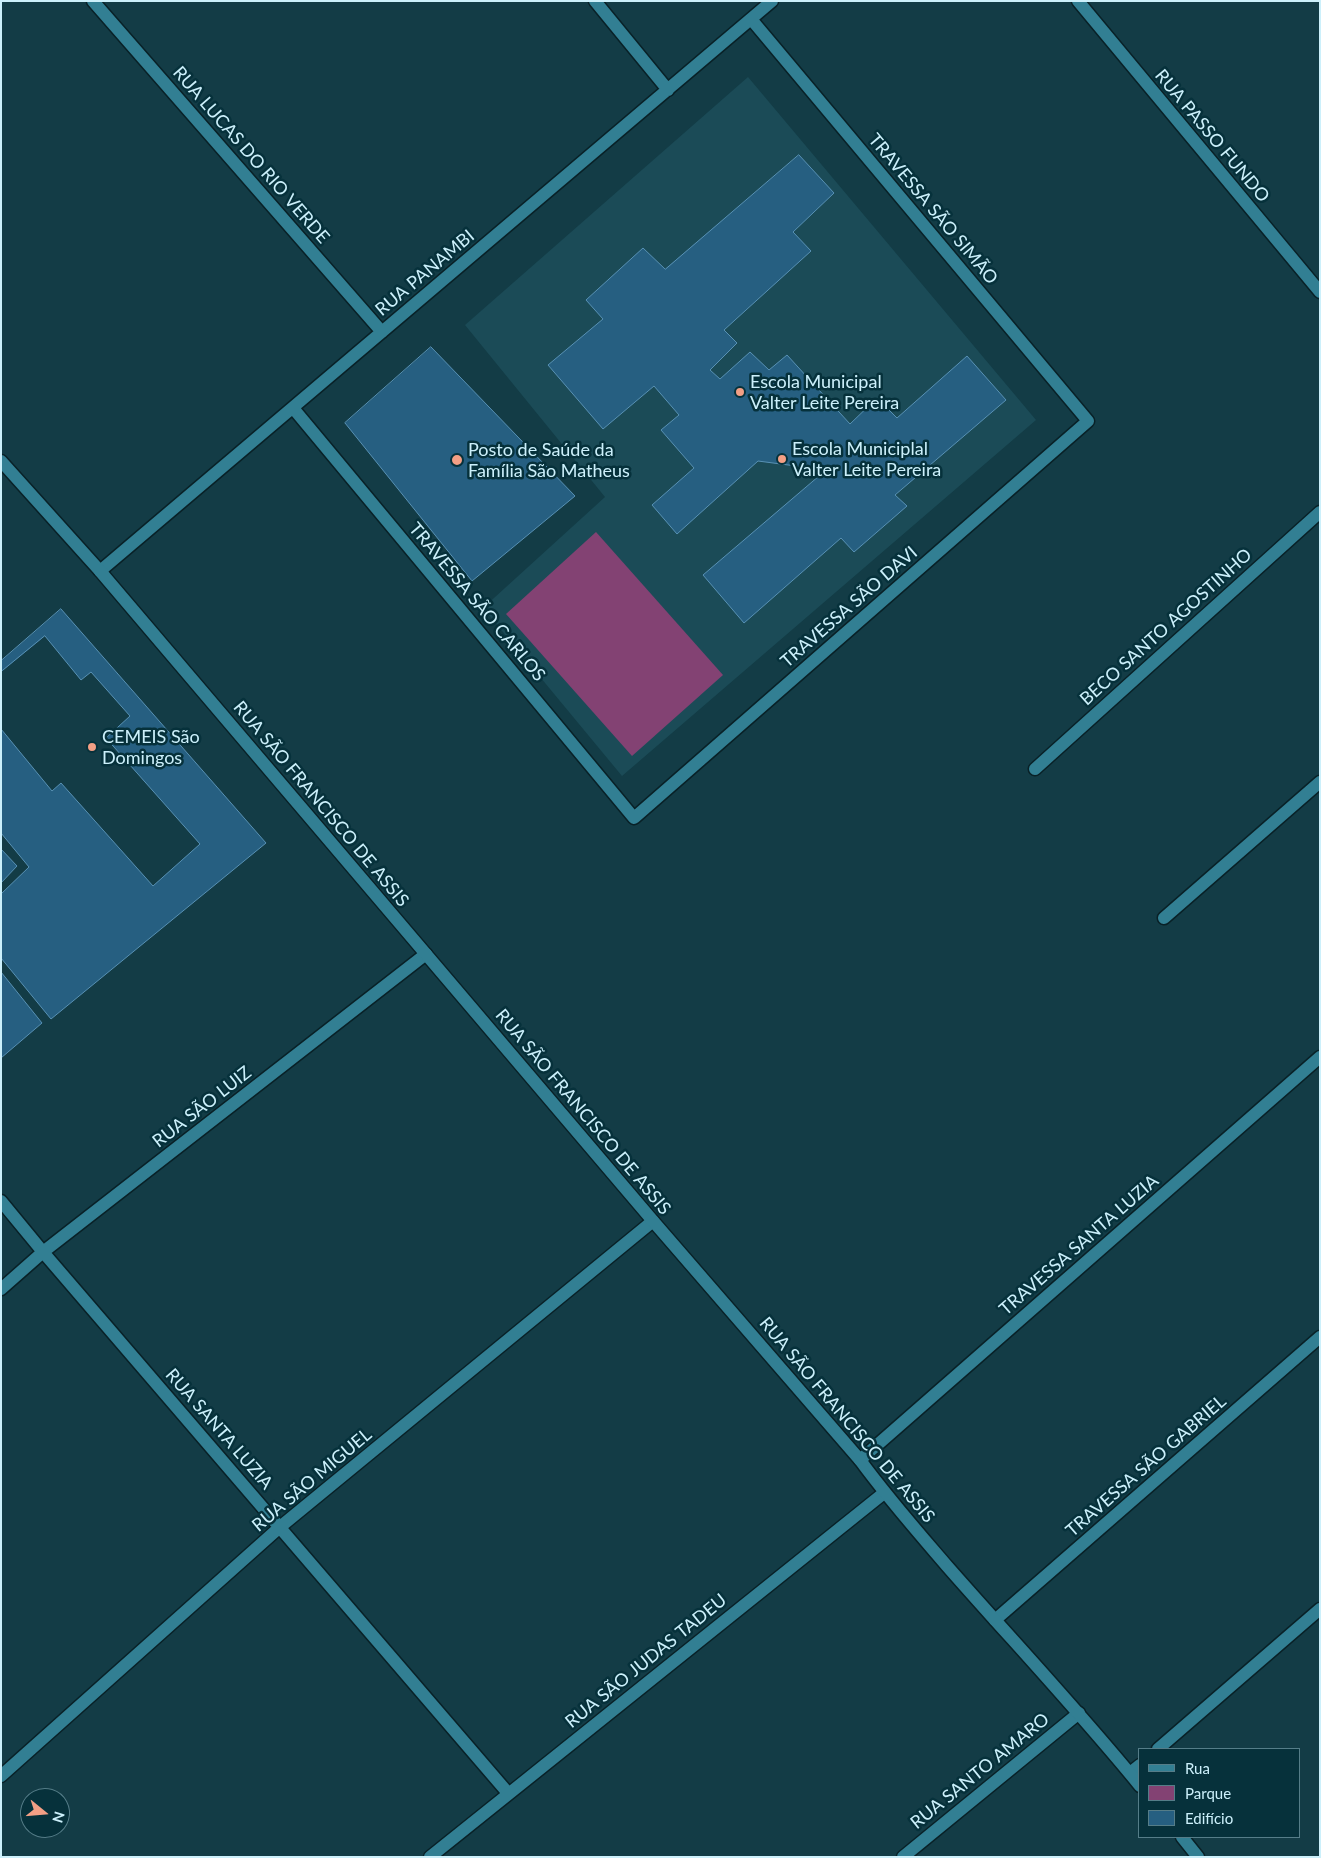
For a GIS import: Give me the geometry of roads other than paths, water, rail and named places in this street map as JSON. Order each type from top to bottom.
[{"type":"street","name":"RUA LUCAS DO RIO VERDE","points":[[93,1],[382,332]]},
{"type":"street","points":[[595,1],[668,90]]},
{"type":"street","name":"RUA PANAMBI","points":[[100,571],[772,1]]},
{"type":"street","name":"RUA PASSO FUNDO","points":[[1078,1],[1320,292]]},
{"type":"street","name":"TRAVESSA SÃO SIMÃO","points":[[751,19],[1088,421]]},
{"type":"street","name":"TRAVESSA SÃO CARLOS","points":[[292,408],[634,818]]},
{"type":"street","name":"TRAVESSA SÃO DAVI","points":[[634,818],[1088,421]]},
{"type":"street","name":"RUA SÃO FRANCISCO DE ASSIS","points":[[1,461],[100,571],[653,1221],[860,1460],[884,1493],[1079,1713],[1135,1769]]},
{"type":"street","name":"BECO SANTO AGOSTINHO","points":[[1035,768],[1320,512]]},
{"type":"street","points":[[1164,918],[1320,782]]},
{"type":"street","name":"RUA SÃO LUIZ","points":[[1,1289],[43,1252],[426,954]]},
{"type":"street","name":"TRAVESSA SANTA LUZIA","points":[[860,1460],[1320,1057]]},
{"type":"street","name":"RUA SANTA LUZIA","points":[[1,1201],[508,1793]]},
{"type":"street","name":"RUA SÃO MIGUEL","points":[[1,1776],[280,1527],[653,1221]]},
{"type":"street","name":"TRAVESSA SÃO GABRIEL","points":[[995,1620],[1320,1337]]},
{"type":"street","name":"RUA SÃO JUDAS TADEU","points":[[430,1857],[884,1493]]},
{"type":"street","points":[[1159,1748],[1320,1609]]},
{"type":"street","name":"RUA SANTO AMARO","points":[[903,1857],[1079,1713]]},
{"type":"street","points":[[1183,1838],[1198,1857]]},
{"type":"place","name":"Escola Municipal Valter Leite Pereira","points":[[740,392]]},
{"type":"place","name":"Escola Municiplal Valter Leite Pereira","points":[[782,459]]},
{"type":"place","name":"Posto de Saúde da Família São Matheus","points":[[457,460]]},
{"type":"place","name":"CEMEIS São Domingos","points":[[92,747]]}]
